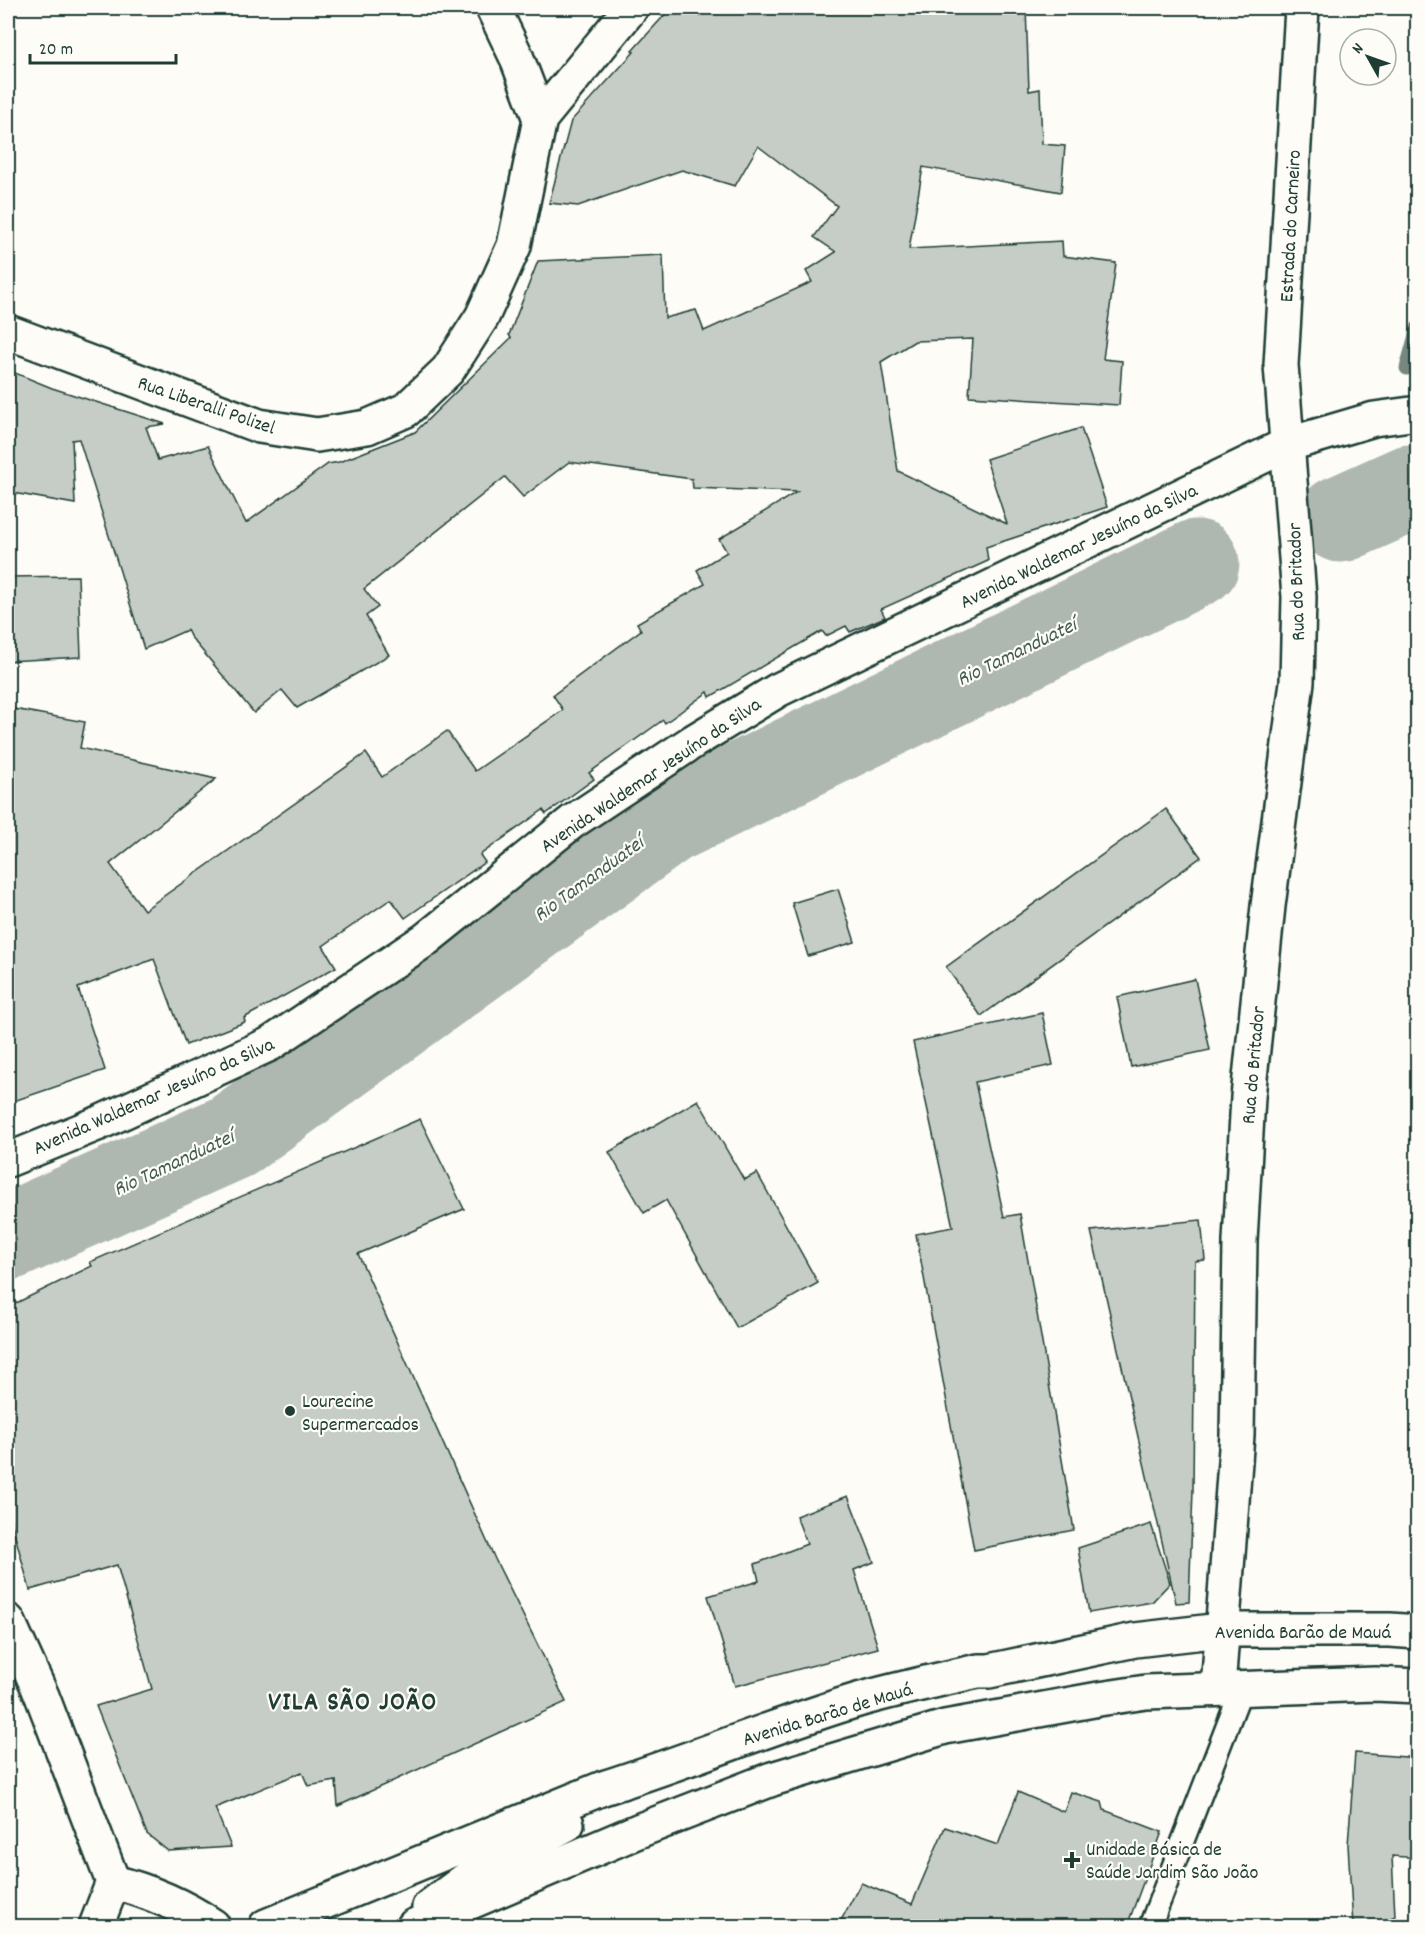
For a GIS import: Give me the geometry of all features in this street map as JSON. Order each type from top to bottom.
[{"type":"street","points":[[494,8],[516,56],[540,119],[631,8]]},
{"type":"street","name":"Estrada do Carneiro","points":[[1287,445],[1281,365],[1302,8]]},
{"type":"street","name":"Rua Liberalli Polizel","points":[[8,332],[259,426],[317,435],[366,427],[406,410],[448,370],[482,317],[514,246],[540,119]]},
{"type":"street","name":"Avenida Waldemar Jesuíno da Silva","points":[[8,1160],[97,1124],[270,1044],[425,940],[572,822],[694,741],[778,690],[1287,445],[1374,419],[1418,414]]},
{"type":"street","name":"Rua do Britador","points":[[1230,1688],[1221,1630],[1237,1435],[1240,1241],[1248,1097],[1268,906],[1297,682],[1299,597],[1287,445]]},
{"type":"street","points":[[8,1621],[42,1696],[113,1882],[96,1926]]},
{"type":"street","name":"Avenida Barão de Mauá","points":[[266,1926],[603,1788],[656,1772],[731,1742],[859,1700],[978,1671],[989,1671],[1135,1640],[1221,1630],[1418,1632]]},
{"type":"street","points":[[415,1926],[638,1831],[772,1779],[945,1726],[1146,1692],[1375,1684],[1418,1686]]},
{"type":"street","points":[[415,1926],[426,1910],[472,1875],[592,1810],[603,1796],[603,1788]]},
{"type":"street","points":[[113,1882],[141,1889],[191,1911],[213,1926]]},
{"type":"lane","points":[[1150,1926],[1230,1688]]},
{"type":"building","points":[[671,8],[1026,8],[1029,91],[1040,89],[1042,144],[1065,146],[1061,192],[923,167],[909,249],[1062,241],[1063,256],[1116,263],[1103,359],[1122,361],[1119,405],[969,396],[973,339],[915,341],[881,362],[898,471],[1007,524],[986,459],[1081,428],[1107,507],[986,547],[988,561],[881,609],[885,617],[850,632],[846,626],[826,636],[822,631],[710,697],[708,692],[665,723],[663,720],[589,773],[594,779],[546,814],[543,810],[480,855],[485,862],[405,918],[391,899],[323,946],[336,967],[244,1018],[245,1022],[186,1045],[154,959],[78,988],[105,1070],[8,1103],[8,708],[85,722],[80,748],[216,779],[110,864],[144,910],[366,753],[382,777],[447,731],[475,771],[563,710],[553,695],[641,630],[637,623],[705,584],[697,570],[727,552],[719,539],[797,492],[693,488],[692,479],[569,462],[523,497],[505,477],[364,589],[378,607],[366,616],[389,655],[297,708],[282,690],[254,713],[187,630],[144,649],[79,439],[72,440],[75,504],[8,492],[8,370],[52,388],[165,424],[146,427],[158,460],[208,446],[246,523],[328,464],[339,462],[415,432],[511,338],[509,335],[538,261],[663,255],[665,318],[696,310],[704,331],[812,282],[806,271],[836,252],[814,237],[837,206],[758,146],[735,186],[682,170],[578,206],[549,203],[571,121]]},
{"type":"building","points":[[78,576],[81,657],[8,661],[8,577]]},
{"type":"building","points":[[1166,809],[1201,857],[981,1016],[946,967]]},
{"type":"building","points":[[838,889],[855,942],[808,956],[792,903]]},
{"type":"building","points":[[1195,979],[1210,1050],[1131,1067],[1117,997]]},
{"type":"building","points":[[1042,1013],[1053,1065],[975,1082],[1004,1217],[1020,1214],[1074,1530],[974,1550],[916,1234],[953,1227],[913,1042]]},
{"type":"building","points":[[698,1100],[744,1180],[757,1173],[818,1283],[737,1328],[666,1200],[644,1213],[609,1152]]},
{"type":"building","name":"Lourecine Supermercados","points":[[420,1119],[464,1209],[358,1254],[495,1559],[566,1702],[338,1806],[336,1781],[308,1786],[302,1772],[215,1808],[231,1847],[168,1851],[147,1834],[96,1706],[152,1689],[117,1565],[30,1590],[8,1510],[8,1307],[92,1266],[90,1262]]},
{"type":"building","points":[[1201,1220],[1205,1260],[1195,1261],[1193,1490],[1189,1602],[1176,1603],[1091,1231]]},
{"type":"building","points":[[848,1496],[874,1562],[854,1570],[878,1648],[735,1686],[708,1596],[759,1581],[755,1564],[807,1544],[796,1516]]},
{"type":"building","points":[[1151,1524],[1170,1583],[1152,1602],[1089,1613],[1078,1548]]},
{"type":"building","points":[[1355,1753],[1418,1758],[1418,1858],[1392,1856],[1395,1916],[1375,1926],[1353,1926],[1348,1845]]},
{"type":"building","name":"Unidade Básica de Saúde Jardim São João","points":[[1018,1792],[1064,1812],[1071,1792],[1102,1802],[1104,1810],[1162,1832],[1127,1926],[838,1926],[861,1883],[912,1904],[945,1827],[998,1845]]},
{"type":"waterway","points":[[1407,368],[1418,328]]},
{"type":"waterway","name":"Rio Tamanduateí","points":[[1341,519],[1410,488],[1418,490]]},
{"type":"waterway","name":"Rio Tamanduateí","points":[[8,1237],[232,1137],[666,822],[1196,563]]},
{"type":"place","name":"Lourecine Supermercados","points":[[290,1411]]},
{"type":"place","name":"Unidade Básica de Saúde Jardim São João","points":[[1072,1860]]},
{"type":"district","name":"VILA SÃO JOÃO","points":[[353,1700]]}]
